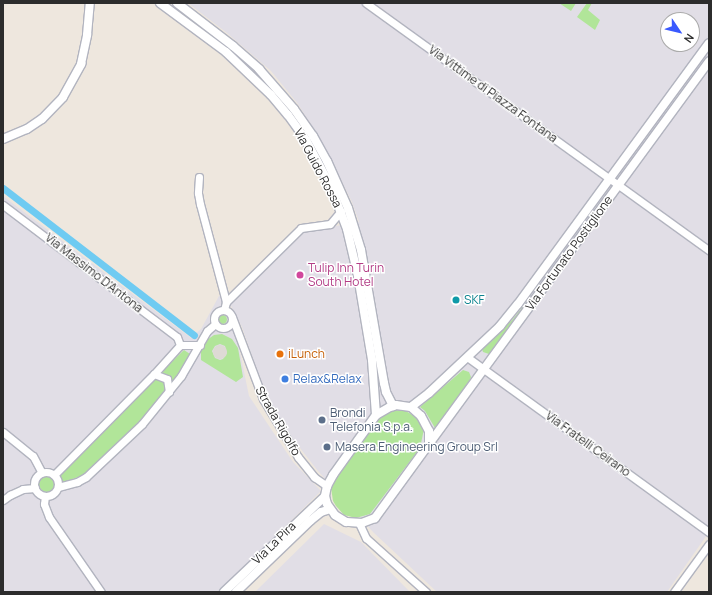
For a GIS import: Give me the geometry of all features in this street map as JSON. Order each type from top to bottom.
[{"type":"street","name":"Via Guido Rossa","points":[[160,3],[226,52],[271,95],[306,140],[331,187],[341,211],[358,276],[372,360],[376,415]]},
{"type":"street","name":"Via Guido Rossa","points":[[177,3],[233,46],[278,89],[310,131],[327,161],[348,208],[362,250],[385,388],[393,406]]},
{"type":"street","name":"Via Vittime di Piazza Fontana","points":[[366,3],[709,250]]},
{"type":"street","points":[[3,139],[27,129],[42,119],[63,97],[81,64],[85,50],[89,4]]},
{"type":"street","name":"Via Fortunato Postiglione","points":[[411,407],[429,393],[500,326],[529,290],[709,43]]},
{"type":"street","name":"Via Fortunato Postiglione","points":[[359,523],[369,521],[379,514],[709,61]]},
{"type":"street","points":[[199,177],[198,193],[200,204],[225,306],[232,316],[230,324],[223,328],[215,324],[213,318],[216,312],[225,306],[301,228],[330,224],[341,211]]},
{"type":"street","name":"Via Massimo D'Antona","points":[[3,205],[177,337],[180,345]]},
{"type":"street","points":[[529,290],[538,296]]},
{"type":"street","name":"Strada Rigolfo","points":[[232,316],[263,399],[286,439],[314,478],[327,486]]},
{"type":"street","points":[[58,487],[77,482],[96,470],[142,424],[169,392],[200,345],[207,331],[215,324]]},
{"type":"street","name":"Strada Rigolfo","points":[[223,328],[232,333],[243,345]]},
{"type":"street","points":[[54,475],[154,374],[180,345],[200,345]]},
{"type":"street","name":"Via Fratelli Ceirano","points":[[467,357],[709,532]]},
{"type":"street","points":[[154,374],[166,379],[169,392]]},
{"type":"street","points":[[426,592],[366,538],[359,523],[346,522],[335,515],[330,509],[325,496],[327,486],[333,475],[376,415],[393,406],[411,407],[416,410],[424,420],[429,430],[429,444]]},
{"type":"street","points":[[3,432],[33,456],[42,472]]},
{"type":"street","points":[[42,472],[48,472],[54,475],[58,480],[58,487],[54,493],[45,496],[39,494],[35,488],[34,481],[42,472]]},
{"type":"street","points":[[3,500],[23,488],[35,488]]},
{"type":"street","points":[[45,496],[44,504],[49,518],[101,592]]},
{"type":"street","name":"Via La Pira","points":[[224,592],[325,496]]},
{"type":"street","name":"Via La Pira","points":[[240,590],[310,521],[322,512],[330,509]]},
{"type":"street","points":[[674,592],[709,544]]},
{"type":"shaded area","points":[[188,3],[709,3],[709,532],[667,592],[437,592],[373,532],[318,471],[293,439],[276,413],[262,385],[242,327],[230,304],[249,396],[293,462],[321,491],[219,592],[3,592],[3,196],[191,338],[201,329],[219,296],[228,296],[301,232],[359,222],[352,202],[323,144],[298,104],[271,71],[227,33]]},
{"type":"shaded area","points":[[220,345],[225,347],[227,352],[225,357],[220,359],[215,357],[213,352],[215,347]]},
{"type":"shaded area","points":[[324,524],[361,542],[410,592],[255,592]]},
{"type":"green space","points":[[559,3],[576,3],[571,11]]},
{"type":"green space","points":[[587,3],[592,3],[588,10],[600,20],[595,30],[577,17]]},
{"type":"green space","points":[[532,295],[491,352],[489,354],[483,352],[482,349],[513,319]]},
{"type":"green space","points":[[222,314],[227,319],[222,324],[217,319]]},
{"type":"green space","points":[[222,334],[232,339],[238,348],[243,377],[236,382],[201,360],[201,348],[204,342],[214,335]],"holes":[[[220,344],[225,346],[227,353],[223,359],[220,360],[215,358],[212,351],[215,346]]]},
{"type":"green space","points":[[184,350],[190,354],[172,383],[166,376],[160,373]]},
{"type":"green space","points":[[463,370],[469,372],[471,377],[470,380],[435,428],[425,411],[420,407]]},
{"type":"green space","points":[[160,379],[166,382],[166,391],[143,420],[95,467],[81,476],[64,482],[61,480],[59,475],[153,380]]},
{"type":"green space","points":[[404,410],[416,417],[424,429],[420,448],[370,514],[356,518],[344,515],[333,501],[331,488],[335,480],[381,416],[391,411]]},
{"type":"green space","points":[[44,476],[50,476],[55,481],[53,490],[50,492],[44,492],[39,487],[39,481]]},
{"type":"waterway","points":[[3,188],[194,335]]},
{"type":"place","name":"Tulip Inn Turin South Hotel","points":[[300,275]]},
{"type":"place","name":"SKF","points":[[456,300]]},
{"type":"place","name":"iLunch","points":[[280,354]]},
{"type":"place","name":"Relax&Relax","points":[[285,379]]},
{"type":"place","name":"Brondi Telefonia S.p.a.","points":[[322,420]]},
{"type":"place","name":"Masera Engineering Group Srl","points":[[327,447]]}]
